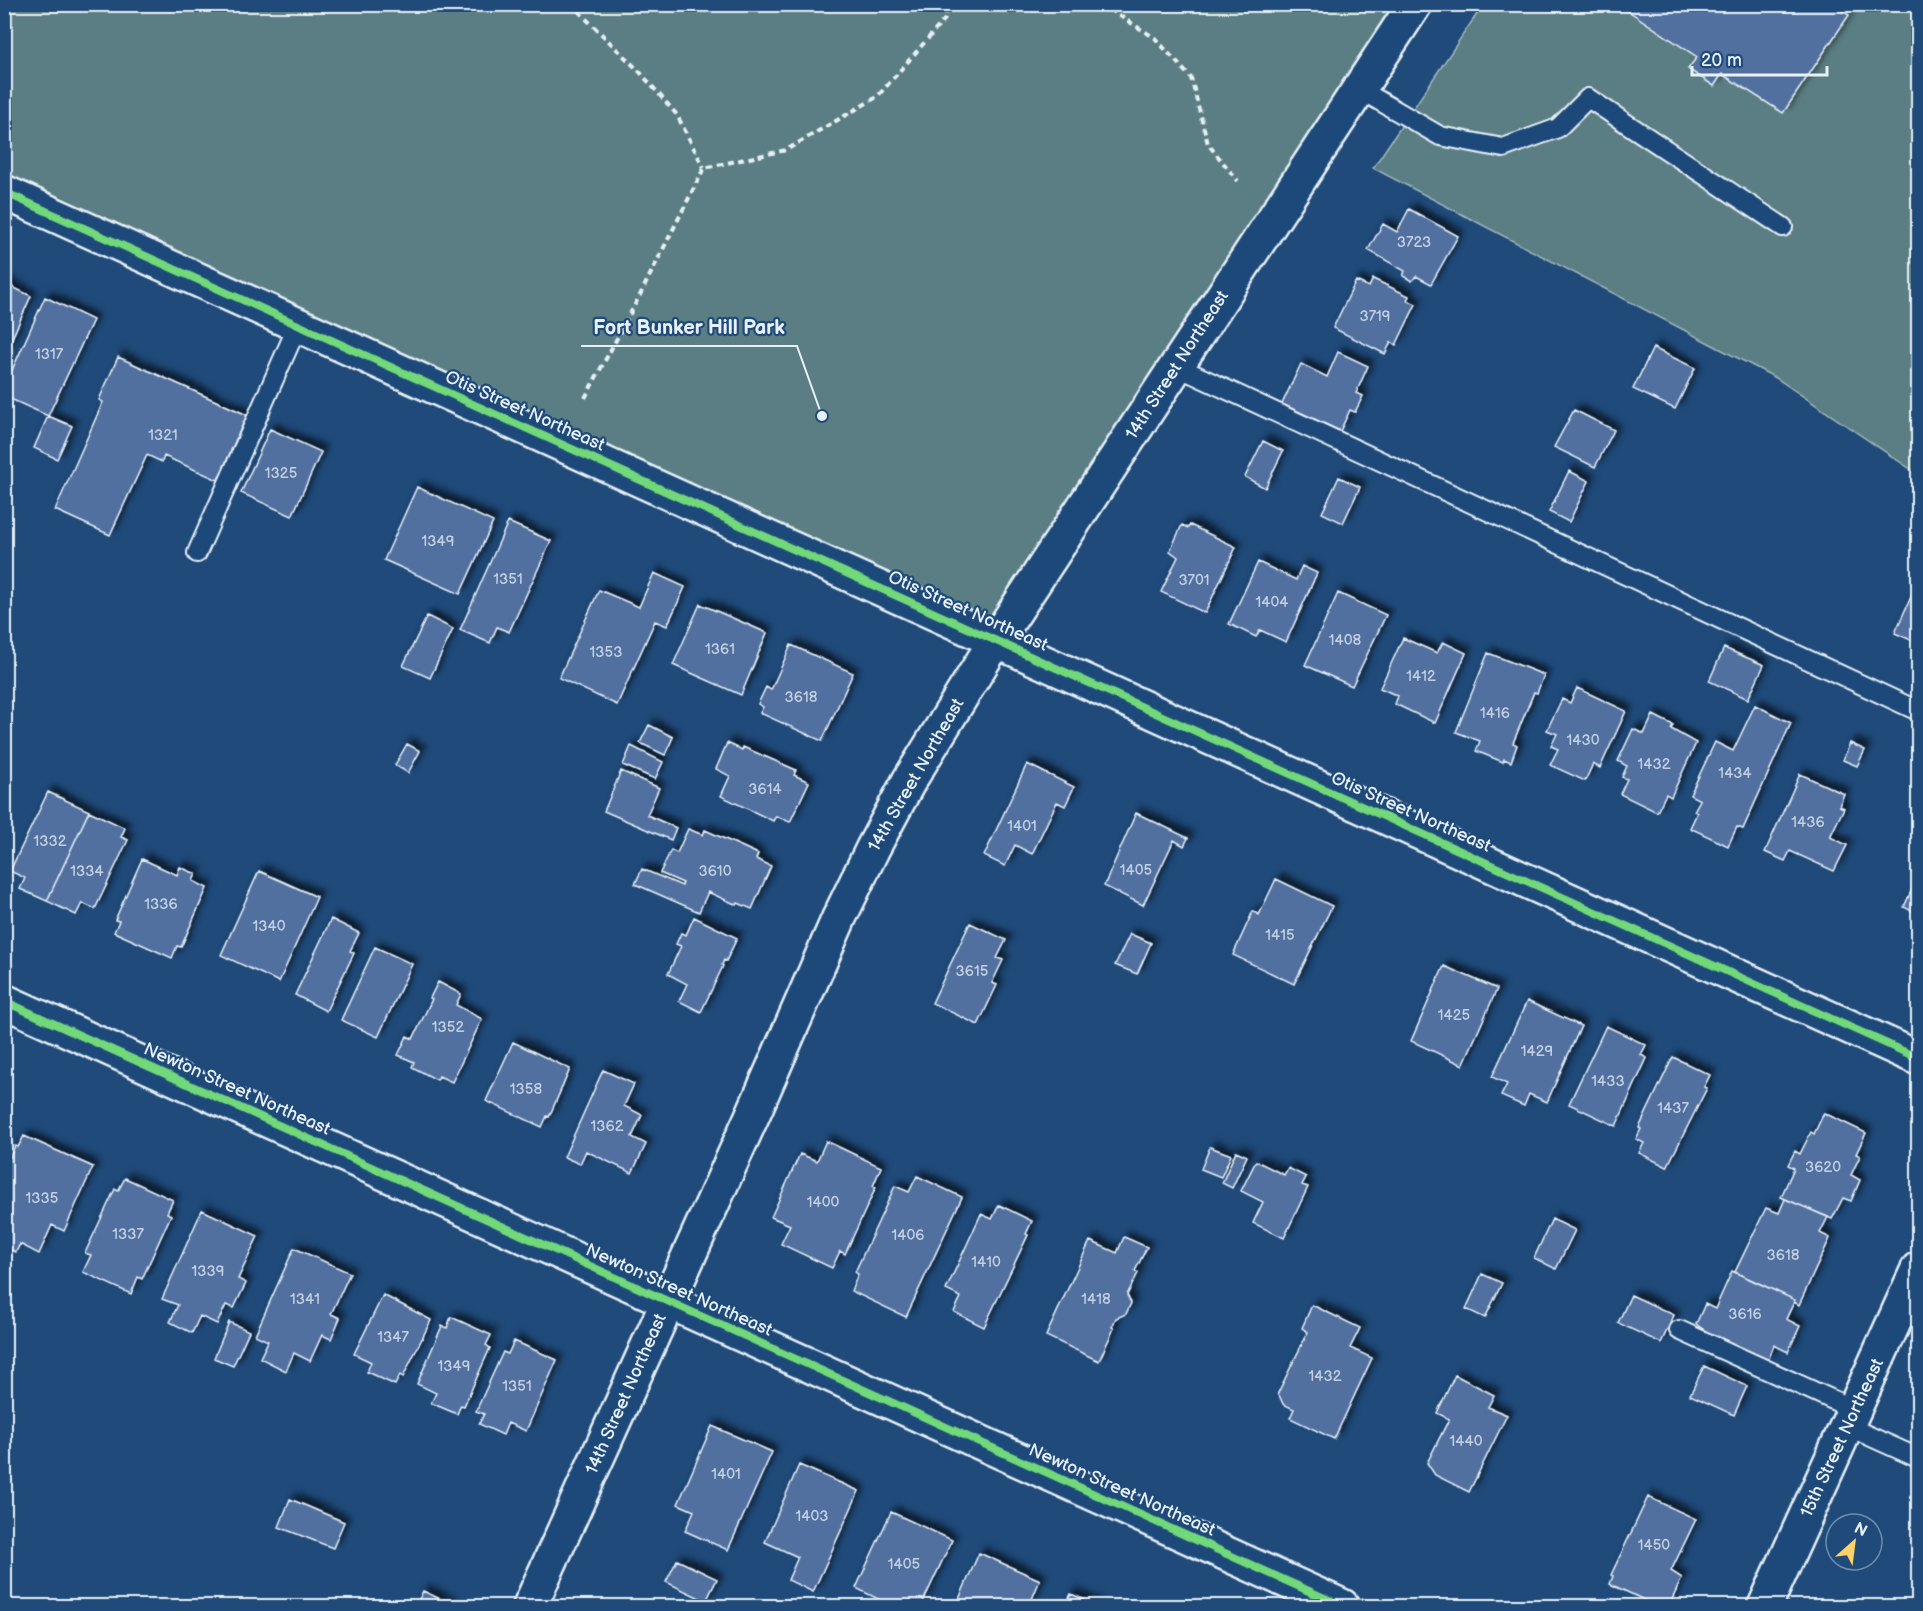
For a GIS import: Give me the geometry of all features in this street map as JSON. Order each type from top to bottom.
[{"type":"street","name":"14th Street Northeast","points":[[530,1606],[839,918],[909,781],[996,640],[1415,4]]},
{"type":"street","name":"Otis Street Northeast","points":[[4,192],[1918,1058]]},
{"type":"street","name":"Newton Street Northeast","points":[[4,1001],[1342,1606]]},
{"type":"street","name":"15th Street Northeast","points":[[1765,1606],[1918,1269]]},
{"type":"lane","points":[[1359,89],[1440,136],[1503,148],[1558,128],[1588,98],[1784,227]]},
{"type":"lane","points":[[197,553],[298,325]]},
{"type":"lane","points":[[1176,366],[1918,711]]},
{"type":"lane","points":[[1679,1330],[1851,1418],[1918,1458]]},
{"type":"path","points":[[571,4],[639,71],[677,115],[704,168]]},
{"type":"path","points":[[704,168],[786,150],[877,97],[945,19],[947,4]]},
{"type":"path","points":[[1101,4],[1155,38],[1191,78],[1208,144],[1238,181]]},
{"type":"path","points":[[585,398],[704,168]]},
{"type":"green space","points":[[4,5],[1415,5],[996,640],[5,192]]},
{"type":"green space","points":[[1483,5],[1918,5],[1918,474],[1776,378],[1373,168]]},
{"type":"building","points":[[1626,4],[1847,4],[1842,11],[1849,15],[1783,113],[1722,74],[1714,86],[1688,69],[1697,57],[1624,8]]},
{"type":"building","points":[[1409,209],[1458,236],[1431,284],[1416,276],[1412,281],[1403,276],[1405,271],[1368,250],[1383,224],[1397,232]]},
{"type":"building","points":[[1373,279],[1409,296],[1407,300],[1416,304],[1396,345],[1391,342],[1385,354],[1333,328],[1356,281],[1369,287]]},
{"type":"building","points":[[4,283],[31,296],[4,356]]},
{"type":"building","points":[[45,297],[93,320],[48,416],[4,396],[4,388]]},
{"type":"building","points":[[1653,348],[1695,368],[1675,409],[1633,389]]},
{"type":"building","points":[[1338,352],[1368,366],[1356,393],[1363,396],[1355,412],[1350,410],[1340,431],[1282,404],[1301,364],[1327,377]]},
{"type":"building","points":[[118,357],[247,415],[218,480],[164,456],[162,462],[147,455],[110,535],[55,510],[103,402],[99,400]]},
{"type":"building","points":[[1574,410],[1614,430],[1595,467],[1554,447]]},
{"type":"building","points":[[48,416],[72,426],[57,459],[34,448]]},
{"type":"building","points":[[270,429],[321,452],[292,516],[241,493]]},
{"type":"building","points":[[1263,441],[1283,451],[1265,488],[1245,477]]},
{"type":"building","points":[[1569,471],[1589,481],[1569,522],[1549,512]]},
{"type":"building","points":[[1339,477],[1360,487],[1343,523],[1322,513]]},
{"type":"building","points":[[417,487],[493,522],[460,594],[384,560]]},
{"type":"building","points":[[508,522],[551,541],[509,632],[497,627],[490,643],[460,630]]},
{"type":"building","points":[[1182,525],[1188,528],[1190,525],[1236,547],[1205,613],[1161,592],[1178,557],[1170,551]]},
{"type":"building","points":[[1258,562],[1296,580],[1302,566],[1317,573],[1286,642],[1260,630],[1256,637],[1229,624]]},
{"type":"building","points":[[654,573],[685,587],[667,626],[655,621],[617,705],[559,678],[599,590],[639,607]]},
{"type":"building","points":[[1918,581],[1918,643],[1895,633]]},
{"type":"building","points":[[1338,593],[1386,615],[1352,686],[1305,665]]},
{"type":"building","points":[[700,604],[767,633],[741,695],[673,665]]},
{"type":"building","points":[[427,616],[453,629],[430,678],[403,666]]},
{"type":"building","points":[[1403,638],[1437,653],[1443,642],[1466,653],[1435,723],[1395,704],[1398,696],[1380,688]]},
{"type":"building","points":[[791,645],[853,673],[822,741],[760,713],[763,707],[758,704],[766,687],[771,690]]},
{"type":"building","points":[[1724,648],[1764,665],[1748,699],[1709,681]]},
{"type":"building","points":[[1488,653],[1544,675],[1537,693],[1534,692],[1513,743],[1517,745],[1511,762],[1504,759],[1503,762],[1476,751],[1480,741],[1456,732]]},
{"type":"building","points":[[1577,688],[1626,711],[1600,768],[1593,764],[1585,781],[1550,765],[1558,749],[1551,746],[1557,734],[1547,730],[1562,699],[1570,703]]},
{"type":"building","points":[[1755,705],[1791,723],[1743,829],[1737,827],[1728,846],[1690,828],[1697,813],[1694,811],[1700,800],[1690,795],[1715,742],[1733,751]]},
{"type":"building","points":[[1653,715],[1673,725],[1671,729],[1696,743],[1671,797],[1666,794],[1657,812],[1620,794],[1627,779],[1622,777],[1627,766],[1618,761],[1633,729],[1644,734]]},
{"type":"building","points":[[649,725],[673,737],[665,755],[640,743]]},
{"type":"building","points":[[727,743],[742,750],[743,747],[796,770],[794,775],[809,782],[790,822],[776,816],[773,821],[721,796],[730,776],[716,769]]},
{"type":"building","points":[[1850,743],[1865,750],[1857,766],[1843,760]]},
{"type":"building","points":[[407,744],[420,751],[408,773],[395,765]]},
{"type":"building","points":[[631,746],[663,762],[655,779],[623,765]]},
{"type":"building","points":[[1027,764],[1074,787],[1065,806],[1057,802],[1032,854],[1015,845],[1005,866],[984,856]]},
{"type":"building","points":[[621,771],[659,788],[647,815],[676,828],[671,840],[604,811]]},
{"type":"building","points":[[1800,774],[1844,794],[1839,806],[1844,808],[1830,837],[1847,845],[1834,871],[1790,851],[1785,861],[1765,852]]},
{"type":"building","points":[[48,792],[89,811],[47,901],[20,889],[25,878],[10,871]]},
{"type":"building","points":[[89,811],[125,828],[121,837],[128,840],[95,909],[82,903],[76,915],[47,901]]},
{"type":"building","points":[[1136,813],[1188,838],[1184,846],[1174,840],[1143,905],[1104,886]]},
{"type":"building","points":[[688,829],[703,835],[705,830],[758,854],[756,859],[771,866],[752,909],[708,892],[699,912],[635,884],[642,869],[682,886],[683,883],[660,873],[671,850],[677,853]]},
{"type":"building","points":[[142,859],[177,875],[180,867],[196,874],[193,881],[207,888],[181,947],[177,946],[172,958],[114,932],[119,921],[115,920]]},
{"type":"building","points":[[259,871],[317,897],[279,982],[221,955]]},
{"type":"building","points":[[1918,876],[1918,914],[1904,907]]},
{"type":"building","points":[[1276,879],[1332,906],[1294,984],[1233,955],[1253,911],[1259,915]]},
{"type":"building","points":[[694,917],[737,938],[726,961],[724,960],[701,1012],[679,1001],[687,984],[668,974],[681,946],[676,944],[681,933],[686,935]]},
{"type":"building","points":[[331,919],[359,933],[350,951],[354,953],[326,1011],[295,995]]},
{"type":"building","points":[[970,923],[1006,940],[997,958],[1003,960],[992,983],[997,985],[978,1025],[932,1003]]},
{"type":"building","points":[[1130,934],[1151,943],[1137,974],[1115,965]]},
{"type":"building","points":[[375,947],[412,964],[378,1037],[341,1020]]},
{"type":"building","points":[[1444,966],[1497,989],[1463,1065],[1411,1041]]},
{"type":"building","points":[[438,982],[461,994],[456,1005],[482,1019],[452,1082],[439,1076],[437,1080],[412,1067],[414,1062],[398,1055],[407,1036],[413,1039]]},
{"type":"building","points":[[1527,1001],[1581,1026],[1547,1102],[1529,1094],[1524,1106],[1501,1096],[1507,1084],[1492,1077]]},
{"type":"building","points":[[1606,1026],[1646,1045],[1641,1055],[1647,1058],[1616,1126],[1569,1104]]},
{"type":"building","points":[[513,1042],[570,1069],[549,1117],[547,1116],[542,1127],[486,1101]]},
{"type":"building","points":[[1673,1057],[1710,1075],[1704,1087],[1707,1088],[1667,1167],[1639,1153],[1644,1143],[1636,1139]]},
{"type":"building","points":[[603,1070],[634,1084],[624,1106],[642,1115],[632,1137],[646,1144],[632,1173],[586,1151],[580,1164],[564,1157]]},
{"type":"building","points":[[1824,1113],[1866,1133],[1856,1154],[1860,1156],[1851,1175],[1860,1180],[1851,1201],[1843,1198],[1832,1219],[1781,1197],[1794,1168],[1788,1165],[1795,1151],[1800,1154],[1811,1132],[1814,1134]]},
{"type":"building","points":[[24,1136],[93,1167],[64,1231],[52,1225],[39,1254],[20,1244],[16,1252],[4,1247],[4,1170],[15,1146],[18,1147]]},
{"type":"building","points":[[826,1141],[881,1167],[873,1186],[876,1187],[845,1254],[840,1251],[832,1268],[781,1244],[790,1225],[771,1217],[800,1154],[817,1161]]},
{"type":"building","points":[[1210,1147],[1231,1155],[1221,1177],[1201,1169]]},
{"type":"building","points":[[1236,1151],[1247,1156],[1232,1188],[1222,1183]]},
{"type":"building","points":[[1256,1161],[1284,1175],[1288,1168],[1306,1177],[1302,1185],[1308,1187],[1284,1238],[1253,1223],[1263,1202],[1241,1191]]},
{"type":"building","points":[[917,1176],[962,1197],[906,1317],[851,1291],[858,1274],[855,1272],[895,1186],[909,1192]]},
{"type":"building","points":[[125,1178],[173,1200],[167,1213],[171,1215],[142,1279],[138,1277],[131,1294],[83,1272],[91,1255],[85,1253],[115,1189],[118,1191]]},
{"type":"building","points":[[1785,1199],[1828,1217],[1820,1233],[1830,1238],[1799,1305],[1794,1302],[1795,1300],[1735,1272],[1766,1208],[1779,1213]]},
{"type":"building","points":[[999,1205],[1032,1221],[1026,1234],[1028,1235],[984,1327],[954,1312],[961,1297],[946,1290],[981,1214],[992,1219]]},
{"type":"building","points":[[202,1210],[258,1236],[238,1279],[246,1283],[234,1308],[226,1305],[217,1324],[200,1316],[192,1333],[170,1322],[178,1305],[162,1299]]},
{"type":"building","points":[[1552,1219],[1575,1230],[1556,1269],[1534,1258]]},
{"type":"building","points":[[1124,1237],[1147,1247],[1135,1271],[1138,1273],[1127,1295],[1131,1303],[1126,1314],[1116,1318],[1112,1327],[1114,1328],[1099,1361],[1046,1336],[1090,1241],[1117,1253]]},
{"type":"building","points":[[294,1248],[350,1273],[331,1314],[340,1318],[331,1339],[322,1335],[310,1361],[294,1353],[286,1371],[260,1358],[268,1341],[255,1335]]},
{"type":"building","points":[[1732,1271],[1795,1300],[1786,1319],[1800,1326],[1788,1352],[1774,1345],[1768,1361],[1707,1332],[1696,1324],[1705,1304],[1715,1309]]},
{"type":"building","points":[[1482,1274],[1502,1283],[1485,1318],[1466,1309]]},
{"type":"building","points":[[383,1295],[431,1320],[403,1377],[400,1375],[395,1385],[367,1372],[371,1362],[354,1354]]},
{"type":"building","points":[[1631,1295],[1674,1315],[1661,1343],[1618,1323]]},
{"type":"building","points":[[1312,1305],[1360,1328],[1350,1348],[1372,1358],[1334,1439],[1290,1418],[1294,1409],[1283,1404],[1278,1393],[1308,1332],[1302,1328]]},
{"type":"building","points":[[451,1317],[491,1335],[486,1345],[490,1348],[464,1406],[461,1405],[457,1414],[431,1403],[436,1393],[417,1384],[442,1326],[447,1328]]},
{"type":"building","points":[[229,1322],[249,1331],[233,1366],[214,1358]]},
{"type":"building","points":[[514,1341],[557,1360],[526,1431],[508,1423],[503,1435],[479,1424],[484,1414],[476,1411],[503,1352],[508,1354]]},
{"type":"building","points":[[1704,1366],[1747,1386],[1734,1415],[1690,1395]]},
{"type":"building","points":[[1455,1375],[1494,1395],[1488,1407],[1507,1415],[1469,1492],[1435,1475],[1427,1463],[1449,1419],[1437,1413]]},
{"type":"building","points":[[712,1426],[772,1452],[728,1550],[685,1531],[694,1511],[678,1504]]},
{"type":"building","points":[[799,1465],[859,1491],[813,1592],[788,1580],[798,1557],[765,1542]]},
{"type":"building","points":[[1648,1497],[1696,1519],[1671,1571],[1682,1578],[1669,1606],[1657,1606],[1610,1584],[1613,1576],[1611,1575]]},
{"type":"building","points":[[290,1499],[344,1522],[333,1548],[279,1527]]},
{"type":"building","points":[[891,1512],[952,1540],[921,1606],[892,1606],[856,1588]]},
{"type":"building","points":[[979,1553],[1040,1580],[1029,1606],[956,1606]]},
{"type":"building","points":[[677,1560],[717,1579],[706,1601],[666,1582]]},
{"type":"building","points":[[423,1591],[455,1606],[416,1606]]},
{"type":"building","points":[[1071,1594],[1099,1606],[1065,1606]]},
{"type":"cycle path","points":[[4,192],[1918,1058]]},
{"type":"cycle path","points":[[4,1001],[1342,1606]]},
{"type":"place","name":"Fort Bunker Hill Park","points":[[822,416]]}]
